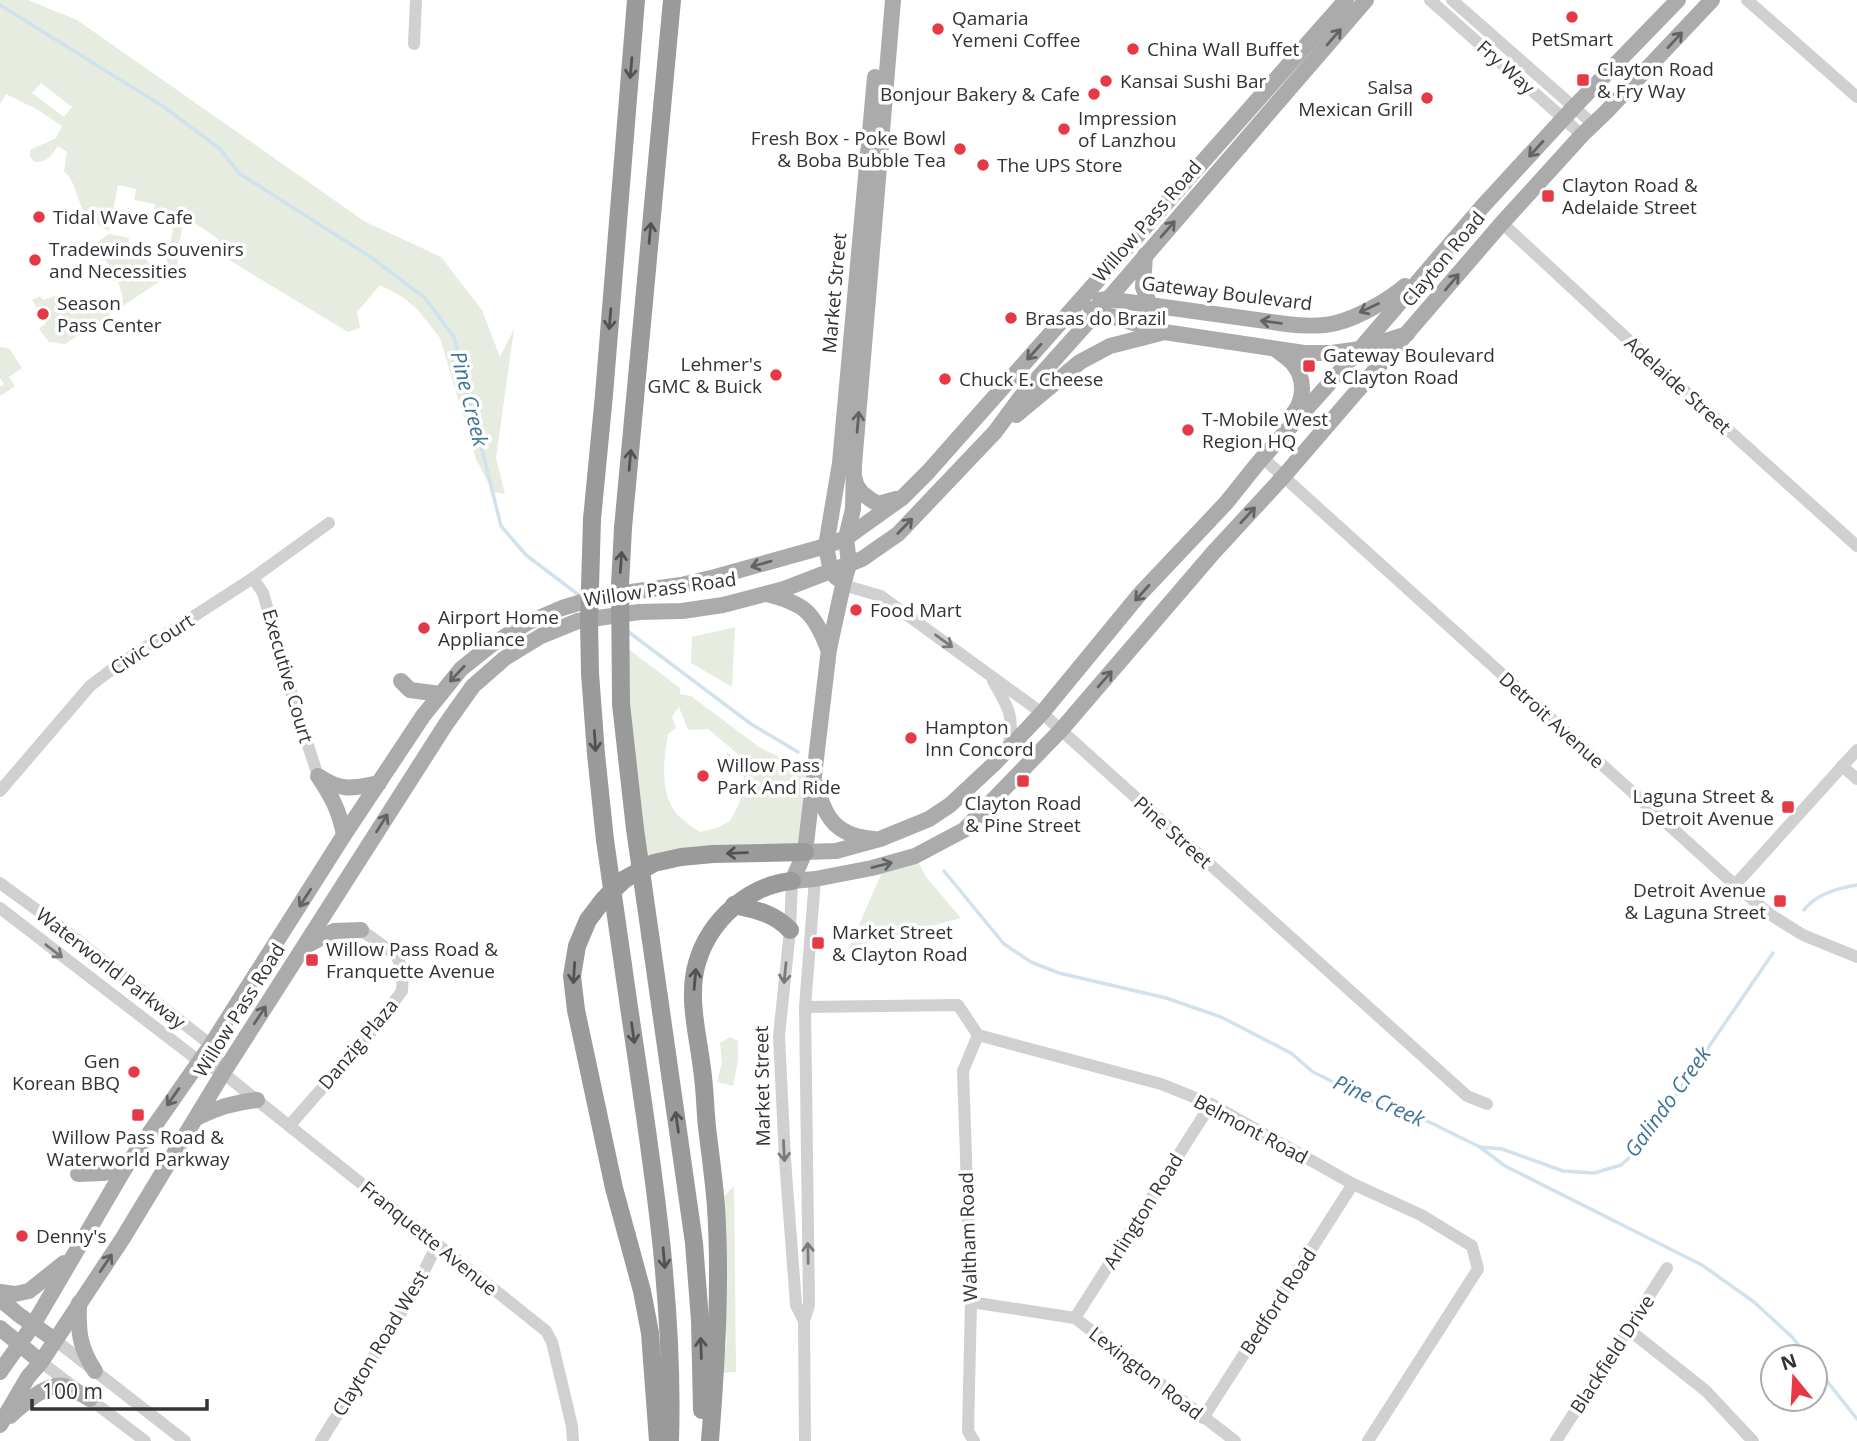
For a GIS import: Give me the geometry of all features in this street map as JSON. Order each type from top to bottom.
[{"type":"highway","points":[[636,0],[592,519],[590,673],[605,841],[663,1247],[669,1328],[670,1441]]},
{"type":"highway","points":[[672,0],[624,527],[620,585],[621,704],[635,829],[694,1243],[700,1320],[702,1441]]},
{"type":"highway","points":[[658,1441],[650,1333],[642,1291],[614,1188],[576,1010],[572,976],[577,946],[588,920],[604,899],[625,879],[654,863],[713,854],[805,852]]},
{"type":"highway","points":[[710,1441],[718,1341],[716,1205],[694,1004],[694,977],[709,935],[734,905],[760,890],[783,881],[792,881]]},
{"type":"highway","points":[[734,905],[771,915],[790,930]]},
{"type":"main road","name":"Market Street","points":[[831,572],[827,546],[840,463],[882,0]]},
{"type":"main road","name":"Market Street","points":[[792,881],[805,852],[829,649],[849,565],[846,538],[853,509],[860,387],[893,0]]},
{"type":"main road","name":"Willow Pass Road","points":[[0,1372],[33,1325],[125,1168],[211,1045],[379,783],[440,694],[461,669],[491,645],[527,623],[562,608],[596,598],[681,585],[827,546],[846,538],[902,498],[1080,302],[1346,0]]},
{"type":"main road","name":"Willow Pass Road","points":[[0,1425],[28,1377],[41,1362],[123,1238],[223,1073],[473,686],[505,658],[541,636],[578,621],[639,612],[682,611],[723,605],[784,589],[862,559],[898,534],[995,432],[1020,398],[1366,0]]},
{"type":"main road","name":"Clayton Road","points":[[805,852],[836,851],[880,839],[929,819],[950,805],[1008,749],[1042,713],[1139,596],[1226,503],[1482,206],[1678,0]]},
{"type":"main road","name":"Clayton Road","points":[[792,881],[872,868],[915,856],[964,830],[1061,730],[1502,223],[1712,0]]},
{"type":"main road","points":[[1228,160],[1222,156],[1222,151],[1256,102]]},
{"type":"main road","points":[[1145,255],[1143,287],[1150,306]]},
{"type":"main road","name":"Gateway Boulevard","points":[[1080,302],[1102,306],[1150,306],[1312,326],[1339,322],[1376,306],[1397,293],[1436,260]]},
{"type":"main road","points":[[860,387],[855,370],[857,342],[852,334],[860,324],[864,289],[870,276]]},
{"type":"main road","name":"Gateway Boulevard","points":[[1102,306],[1164,332],[1304,353],[1360,349],[1407,334]]},
{"type":"main road","points":[[995,432],[1080,362],[1110,346],[1164,332]]},
{"type":"main road","points":[[1261,461],[1272,439],[1296,411],[1303,394],[1301,378],[1294,365],[1275,348]]},
{"type":"main road","points":[[854,465],[856,485],[866,497],[878,504],[902,498]]},
{"type":"main road","name":"Clayton Road","points":[[1213,553],[1225,518],[1226,503]]},
{"type":"main road","points":[[831,572],[843,585]]},
{"type":"main road","points":[[763,593],[784,598],[810,612],[829,649]]},
{"type":"main road","points":[[401,681],[410,690],[440,694]]},
{"type":"main road","points":[[815,774],[821,800],[834,825],[861,838],[880,839]]},
{"type":"main road","points":[[318,776],[331,785],[351,789],[379,783]]},
{"type":"main road","points":[[318,776],[333,799],[344,835]]},
{"type":"main road","name":"Market Street","points":[[805,852],[815,878]]},
{"type":"main road","points":[[303,948],[334,931],[361,930]]},
{"type":"main road","points":[[196,1118],[217,1107],[257,1100]]},
{"type":"main road","points":[[78,1174],[104,1173],[125,1168]]},
{"type":"main road","points":[[0,1292],[15,1294],[29,1291],[74,1255]]},
{"type":"main road","points":[[0,1299],[55,1340]]},
{"type":"main road","points":[[79,1303],[81,1340],[85,1356],[94,1371]]},
{"type":"main road","points":[[0,1328],[41,1362]]},
{"type":"main road","points":[[0,1425],[29,1400],[57,1385],[66,1386],[89,1399]]},
{"type":"street","points":[[414,44],[416,0]]},
{"type":"street","name":"Fry Way","points":[[1430,0],[1569,113]]},
{"type":"street","name":"Fry Way","points":[[1452,0],[1588,130]]},
{"type":"street","points":[[1747,0],[1857,97]]},
{"type":"street","name":"Adelaide Street","points":[[1502,223],[1857,546]]},
{"type":"street","name":"Detroit Avenue","points":[[1261,461],[1283,477],[1771,915],[1808,937],[1857,957]]},
{"type":"street","name":"Civic Court","points":[[0,791],[90,686],[253,578],[329,523]]},
{"type":"street","name":"Executive Court","points":[[253,578],[264,593],[318,776]]},
{"type":"street","name":"Pine Street","points":[[843,585],[881,596],[1042,713],[1467,1096],[1487,1104]]},
{"type":"street","points":[[989,675],[1010,711],[1012,731],[1008,749]]},
{"type":"street","points":[[1735,885],[1857,750]]},
{"type":"street","points":[[1842,766],[1857,779]]},
{"type":"street","name":"Market Street","points":[[805,1441],[804,1321],[809,1305],[805,1007],[815,878]]},
{"type":"street","name":"Market Street","points":[[792,881],[790,930],[779,1035],[796,1305],[804,1321]]},
{"type":"street","name":"Waterworld Parkway","points":[[0,883],[211,1045],[223,1073]]},
{"type":"street","name":"Waterworld Parkway","points":[[0,908],[199,1061],[223,1073]]},
{"type":"street","name":"Danzig Plaza","points":[[289,1126],[368,1036],[402,991],[403,970],[396,955],[361,930]]},
{"type":"street","points":[[805,1007],[958,1005],[978,1035]]},
{"type":"street","name":"Belmont Road","points":[[978,1035],[1161,1084],[1211,1104],[1353,1184],[1421,1215],[1472,1246],[1478,1269],[1368,1441]]},
{"type":"street","name":"Waltham Road","points":[[974,1441],[968,1431],[971,1302],[964,1071],[978,1035]]},
{"type":"street","name":"Franquette Avenue","points":[[223,1073],[549,1335],[572,1426],[573,1441]]},
{"type":"street","name":"Arlington Road","points":[[1075,1318],[1211,1104]]},
{"type":"street","name":"Bedford Road","points":[[1203,1418],[1353,1184]]},
{"type":"street","name":"Clayton Road West","points":[[321,1441],[412,1295],[437,1245]]},
{"type":"street","name":"Blackfield Drive","points":[[1556,1441],[1667,1268]]},
{"type":"street","name":"Lexington Road","points":[[971,1302],[1075,1318],[1234,1441]]},
{"type":"street","points":[[1629,1329],[1706,1391],[1753,1441]]},
{"type":"street","points":[[55,1340],[185,1441]]},
{"type":"street","points":[[41,1362],[145,1441]]},
{"type":"shaded area","points":[[0,0],[28,0],[77,20],[364,221],[441,257],[482,310],[500,357],[514,329],[496,458],[505,494],[493,492],[476,459],[440,338],[417,309],[401,296],[380,285],[357,312],[360,328],[348,332],[229,260],[218,239],[182,216],[177,270],[65,344],[49,342],[39,329],[46,323],[32,300],[40,296],[43,300],[65,293],[71,314],[123,299],[118,280],[112,281],[106,260],[101,261],[96,243],[109,234],[129,238],[127,248],[149,252],[147,262],[166,266],[175,218],[153,214],[155,204],[134,200],[136,189],[118,185],[109,231],[102,227],[84,211],[73,184],[64,171],[67,152],[58,146],[45,160],[33,161],[30,156],[30,150],[56,138],[62,126],[6,94],[0,104]],"holes":[[[41,83],[72,107],[64,117],[32,93]]]},
{"type":"shaded area","points":[[0,347],[9,348],[22,368],[9,377],[15,386],[0,396],[0,387],[4,384],[0,378]]},
{"type":"shaded area","points":[[735,627],[732,687],[691,663],[692,637]]},
{"type":"shaded area","points":[[619,642],[680,688],[680,694],[691,696],[759,747],[815,774],[805,852],[783,851],[641,871]],"holes":[[[679,707],[688,730],[708,729],[751,765],[746,788],[747,772],[737,762],[744,777],[739,804],[730,821],[700,832],[675,811],[669,802],[664,780],[668,734],[676,728],[672,717]]]},
{"type":"shaded area","points":[[727,752],[737,762],[726,762]]},
{"type":"shaded area","points":[[915,856],[926,877],[961,918],[849,948],[885,865]]},
{"type":"shaded area","points":[[730,1037],[738,1041],[733,1086],[717,1082],[722,1063],[720,1043]]},
{"type":"shaded area","points":[[734,1186],[736,1372],[721,1373],[727,1340],[718,1262],[716,1205]]},
{"type":"waterway","name":"Pine Creek","points":[[0,5],[164,107],[219,148],[240,174],[372,258],[425,298],[454,337],[501,526],[526,555],[580,596]]},
{"type":"waterway","name":"Pine Creek","points":[[626,630],[751,724],[798,752]]},
{"type":"waterway","name":"Pine Creek","points":[[944,871],[1004,944],[1031,962],[1059,973],[1166,998],[1221,1017],[1291,1053],[1313,1072],[1397,1113],[1415,1115],[1480,1147],[1505,1166],[1702,1265],[1754,1302],[1797,1343]]},
{"type":"waterway","name":"Galindo Creek","points":[[1804,910],[1821,896],[1857,885]]},
{"type":"waterway","name":"Galindo Creek","points":[[1480,1147],[1502,1149],[1563,1171],[1594,1173],[1621,1165],[1638,1150],[1773,953]]},
{"type":"waterway","name":"Pine Creek","points":[[1829,1384],[1857,1419]]},
{"type":"place","name":"PetSmart","points":[[1572,17]]},
{"type":"place","name":"Qamaria Yemeni Coffee","points":[[938,29]]},
{"type":"place","name":"China Wall Buffet","points":[[1133,49]]},
{"type":"place","name":"Clayton Road & Fry Way","points":[[1583,80]]},
{"type":"place","name":"Kansai Sushi Bar","points":[[1106,81]]},
{"type":"place","name":"Bonjour Bakery & Cafe","points":[[1094,94]]},
{"type":"place","name":"Salsa Mexican Grill","points":[[1427,98]]},
{"type":"place","name":"Impression of Lanzhou","points":[[1064,129]]},
{"type":"place","name":"Fresh Box - Poke Bowl & Boba Bubble Tea","points":[[960,149]]},
{"type":"place","name":"The UPS Store","points":[[983,165]]},
{"type":"place","name":"Clayton Road & Adelaide Street","points":[[1548,196]]},
{"type":"place","name":"Tidal Wave Cafe","points":[[39,217]]},
{"type":"place","name":"Tradewinds Souvenirs and Necessities","points":[[35,260]]},
{"type":"place","name":"Season Pass Center","points":[[43,314]]},
{"type":"place","name":"Brasas do Brazil","points":[[1011,318]]},
{"type":"place","name":"Gateway Boulevard & Clayton Road","points":[[1309,366]]},
{"type":"place","name":"Lehmer's GMC & Buick","points":[[776,375]]},
{"type":"place","name":"Chuck E. Cheese","points":[[945,379]]},
{"type":"place","name":"T-Mobile West Region HQ","points":[[1188,430]]},
{"type":"place","name":"Food Mart","points":[[856,610]]},
{"type":"place","name":"Airport Home Appliance","points":[[424,628]]},
{"type":"place","name":"Hampton Inn Concord","points":[[911,738]]},
{"type":"place","name":"Willow Pass Park And Ride","points":[[703,776]]},
{"type":"place","name":"Clayton Road & Pine Street","points":[[1023,781]]},
{"type":"place","name":"Laguna Street & Detroit Avenue","points":[[1788,807]]},
{"type":"place","name":"Detroit Avenue & Laguna Street","points":[[1780,901]]},
{"type":"place","name":"Market Street & Clayton Road","points":[[818,943]]},
{"type":"place","name":"Willow Pass Road & Franquette Avenue","points":[[312,960]]},
{"type":"place","name":"Gen Korean BBQ","points":[[134,1072]]},
{"type":"place","name":"Willow Pass Road & Waterworld Parkway","points":[[138,1115]]},
{"type":"place","name":"Denny's","points":[[22,1236]]}]
